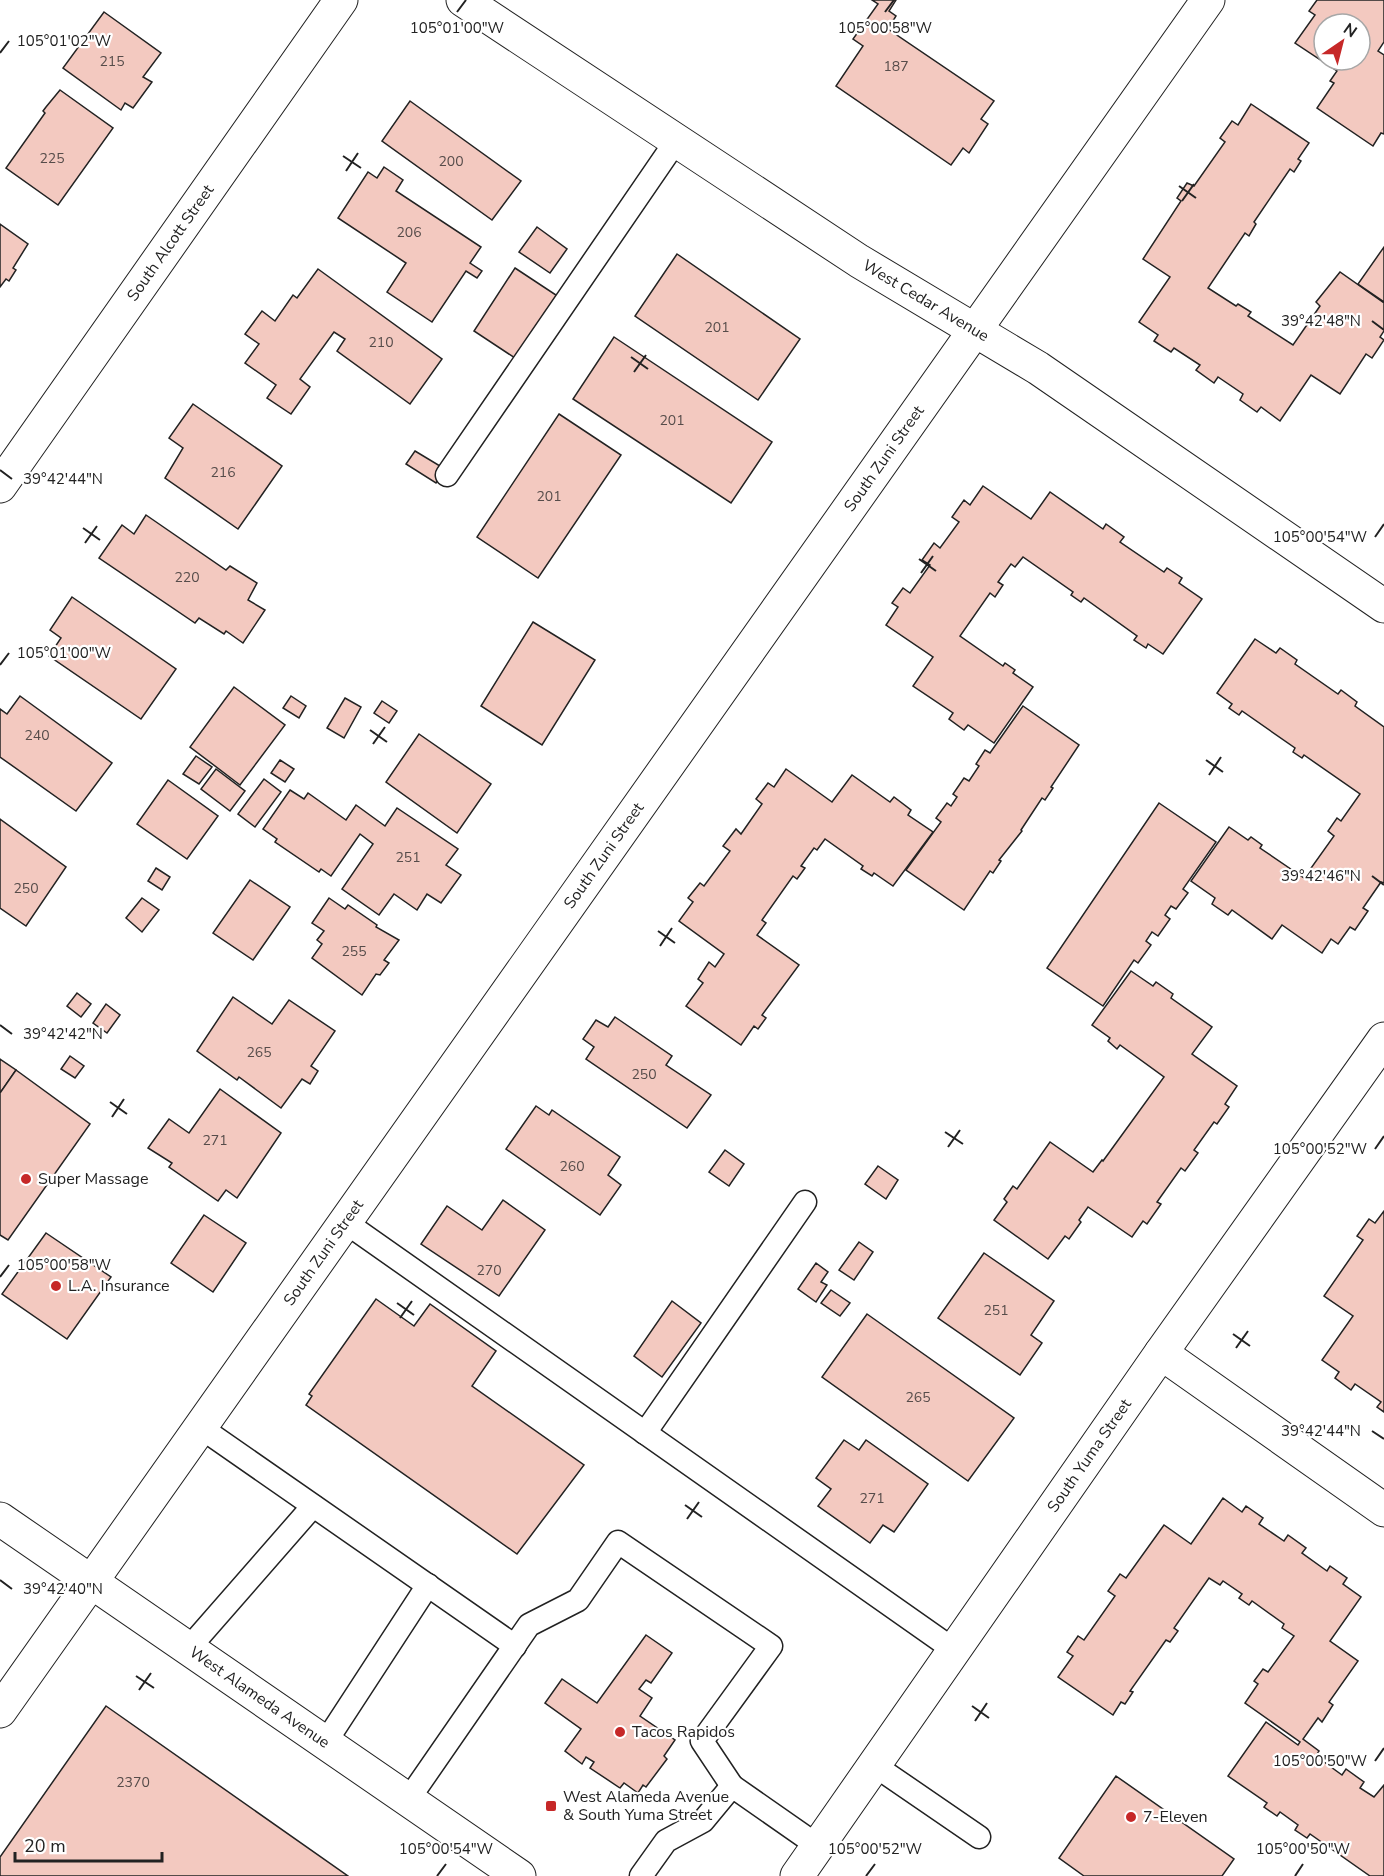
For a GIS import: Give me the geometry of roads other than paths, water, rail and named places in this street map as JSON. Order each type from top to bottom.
[{"type":"street","name":"South Alcott Street","points":[[0,486],[341,0]]},
{"type":"street","name":"West Cedar Avenue","points":[[463,0],[859,261],[1038,368],[1384,606]]},
{"type":"street","name":"South Zuni Street","points":[[0,1711],[1208,0]]},
{"type":"street","name":"South Yuma Street","points":[[797,1876],[1161,1353],[1384,1039]]},
{"type":"street","points":[[1161,1353],[1384,1510]]},
{"type":"street","name":"West Alameda Avenue","points":[[0,1520],[519,1876]]},
{"type":"lane","points":[[447,475],[676,141]]},
{"type":"lane","points":[[645,1433],[805,1202]]},
{"type":"lane","points":[[345,1221],[954,1650]]},
{"type":"lane","points":[[200,1427],[514,1646]]},
{"type":"lane","points":[[188,1649],[313,1506]]},
{"type":"lane","points":[[408,1800],[529,1625],[578,1600],[618,1542],[771,1646],[702,1741],[732,1786],[818,1846]]},
{"type":"lane","points":[[325,1743],[428,1585]]},
{"type":"lane","points":[[874,1765],[979,1837]]},
{"type":"lane","points":[[641,1876],[666,1841],[703,1821],[732,1786]]},
{"type":"place","name":"Super Massage","points":[[26,1179]]},
{"type":"place","name":"L.A. Insurance","points":[[56,1286]]},
{"type":"place","name":"Tacos Rapidos","points":[[620,1732]]},
{"type":"place","name":"West Alameda Avenue & South Yuma Street","points":[[551,1806]]},
{"type":"place","name":"7-Eleven","points":[[1131,1817]]}]
